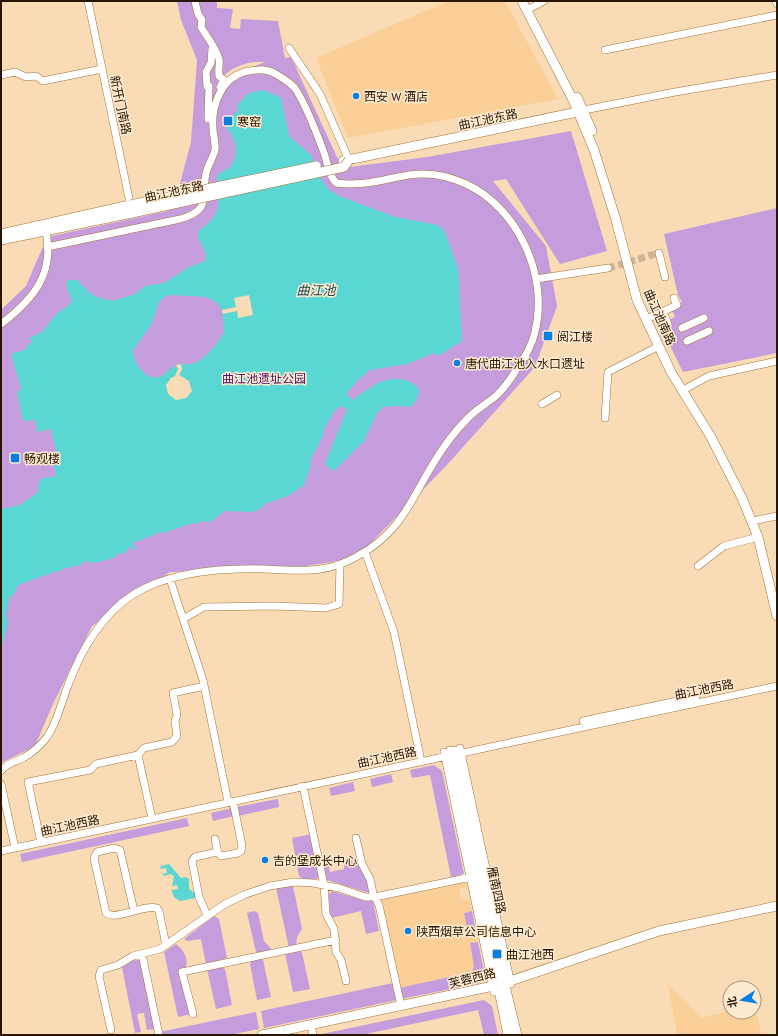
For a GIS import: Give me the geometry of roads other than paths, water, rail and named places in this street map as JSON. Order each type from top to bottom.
[{"type":"main road","name":"曲江池南路","points":[[522,1],[529,6],[599,148],[621,219],[642,298],[685,389],[742,498],[758,537],[777,616]]},
{"type":"main road","name":"曲江池南路","points":[[581,111],[616,220],[637,300],[671,372],[685,389],[716,434],[757,520],[763,536],[777,594]]},
{"type":"main road","name":"曲江池东路","points":[[1,240],[45,228],[346,161],[581,111]]},
{"type":"main road","name":"曲江池东路","points":[[1,234],[45,228]]},
{"type":"main road","name":"芙蓉西路","points":[[262,1035],[312,1030],[401,1006],[502,986],[659,931],[777,906]]},
{"type":"main road","name":"芙蓉西路","points":[[284,1035],[312,1030],[502,986],[659,935],[777,911]]},
{"type":"main road","name":"雁南四路","points":[[502,986],[508,1035]]},
{"type":"main road","name":"雁南四路","points":[[502,986],[517,1035]]},
{"type":"street","name":"新开门南路","points":[[88,1],[131,209]]},
{"type":"street","points":[[193,1],[202,20],[201,27],[215,48],[220,60],[218,68],[219,76],[224,80],[213,100],[208,119],[209,86],[207,86],[206,72],[211,63],[213,53],[212,48],[198,28],[199,21],[195,15],[193,1]]},
{"type":"street","points":[[529,6],[544,1]]},
{"type":"street","points":[[605,50],[777,15]]},
{"type":"street","points":[[289,48],[320,94],[346,161]]},
{"type":"street","points":[[1,74],[15,72],[26,78],[36,76],[43,81],[102,69]]},
{"type":"street","points":[[1,771],[5,766],[25,757],[46,738],[79,659],[97,629],[121,603],[135,593],[148,586],[170,579],[238,569],[312,571],[340,564],[365,552],[378,543],[391,531],[413,502],[445,446],[468,417],[497,394],[518,368],[535,331],[538,302],[536,279],[531,261],[514,225],[501,208],[482,192],[468,185],[440,175],[411,174],[363,184],[347,185],[336,183],[331,177],[324,150],[294,87],[283,78],[265,70],[253,70],[232,78],[217,99],[213,121],[215,151],[206,172],[205,199],[197,212],[180,219],[47,247]]},
{"type":"street","points":[[581,111],[675,92],[777,75]]},
{"type":"street","points":[[1,324],[18,310],[38,289],[45,272],[47,247],[45,228]]},
{"type":"street","points":[[659,252],[665,277]]},
{"type":"street","points":[[536,279],[608,268]]},
{"type":"street","points":[[651,317],[677,305]]},
{"type":"street","points":[[663,312],[668,324]]},
{"type":"street","points":[[682,328],[704,318]]},
{"type":"street","points":[[688,341],[710,331]]},
{"type":"street","points":[[605,418],[608,372],[659,346]]},
{"type":"street","points":[[685,389],[709,376],[777,361]]},
{"type":"street","points":[[542,404],[557,395]]},
{"type":"street","points":[[757,520],[777,516]]},
{"type":"street","points":[[698,566],[724,546],[758,537]]},
{"type":"street","points":[[365,552],[394,632],[420,756]]},
{"type":"street","points":[[183,619],[204,608],[275,606],[326,608],[339,604],[340,564]]},
{"type":"street","points":[[170,579],[204,686],[229,801],[242,849],[240,852],[224,856],[220,855],[217,852],[215,839]]},
{"type":"street","name":"曲江池西路","points":[[1,847],[15,846],[304,786],[657,705],[777,682]]},
{"type":"street","points":[[40,838],[28,782],[90,770],[96,764],[138,755],[144,748],[172,742],[178,736],[175,721],[177,715],[173,693],[204,686]]},
{"type":"street","name":"曲江池西路","points":[[1,851],[40,838],[150,814],[229,801],[420,756],[453,752],[777,686]]},
{"type":"street","points":[[453,752],[502,986]]},
{"type":"street","name":"雁南四路","points":[[453,752],[473,876],[502,986]]},
{"type":"street","points":[[138,755],[150,814]]},
{"type":"street","points":[[1,784],[15,846]]},
{"type":"street","points":[[304,786],[324,885],[326,914],[334,929],[336,952],[341,960],[346,981]]},
{"type":"street","points":[[356,838],[362,864],[370,879],[379,905],[401,1006]]},
{"type":"street","points":[[134,911],[120,850],[114,848],[97,852],[94,858],[106,913],[112,916],[152,907],[158,909],[166,945]]},
{"type":"street","points":[[207,915],[199,897],[192,861],[195,857],[217,852]]},
{"type":"street","points":[[110,1030],[99,976],[100,971],[118,965],[133,956],[156,951],[207,915],[238,897],[270,886],[296,882],[324,885],[366,897],[375,897],[473,876]]},
{"type":"street","points":[[193,1014],[182,972],[336,940]]},
{"type":"street","points":[[142,954],[159,1035]]},
{"type":"water","name":"曲江池","points":[[264,90],[281,98],[289,136],[311,155],[321,179],[328,189],[339,196],[395,217],[437,225],[444,230],[458,269],[462,341],[438,356],[434,353],[407,364],[370,370],[359,379],[346,394],[353,400],[376,384],[394,379],[402,379],[419,389],[418,397],[410,407],[383,407],[377,413],[364,441],[335,470],[331,470],[325,464],[347,409],[340,406],[335,410],[324,429],[322,438],[311,458],[310,468],[304,485],[288,496],[265,504],[262,508],[252,512],[225,511],[210,522],[201,521],[197,524],[193,523],[163,533],[160,532],[133,542],[136,550],[129,547],[125,553],[117,554],[116,557],[97,562],[85,561],[80,565],[62,569],[61,571],[57,571],[18,585],[14,594],[9,598],[6,615],[8,623],[1,650],[1,509],[20,505],[37,493],[40,479],[56,476],[52,456],[57,455],[51,429],[37,432],[35,420],[23,421],[17,393],[21,389],[11,354],[24,350],[32,341],[29,338],[42,332],[57,313],[68,306],[72,301],[66,285],[68,280],[77,280],[91,294],[99,298],[113,301],[135,294],[145,286],[164,283],[189,267],[205,261],[206,254],[198,238],[198,231],[212,220],[216,214],[218,207],[217,175],[231,166],[236,152],[233,137],[227,129],[228,123],[230,118],[238,110],[237,105],[249,93]],"holes":[[[171,295],[206,297],[217,303],[222,310],[224,332],[215,346],[197,362],[192,364],[177,365],[159,377],[149,376],[141,370],[137,365],[133,355],[133,350],[151,325],[159,302],[166,296]]]},
{"type":"water","points":[[169,864],[181,878],[186,877],[189,879],[189,889],[196,894],[195,898],[180,901],[174,897],[171,889],[178,889],[177,885],[172,886],[174,876],[170,874],[164,876],[162,874],[167,873],[166,868],[160,869],[161,866]]},
{"type":"tunnel","points":[[608,268],[659,253]]},
{"type":"place","name":"西安 W 酒店","points":[[356,96]]},
{"type":"place","name":"寒窑","points":[[228,121]]},
{"type":"place","name":"阅江楼","points":[[548,336]]},
{"type":"place","name":"唐代曲江池入水口遗址","points":[[457,363]]},
{"type":"place","name":"畅观楼","points":[[15,458]]},
{"type":"place","name":"吉的堡成长中心","points":[[265,860]]},
{"type":"place","name":"陕西烟草公司信息中心","points":[[408,931]]},
{"type":"place","name":"曲江池西","points":[[497,954]]},
{"type":"park label","name":"曲江池遗址公园","points":[[264,378]]}]
